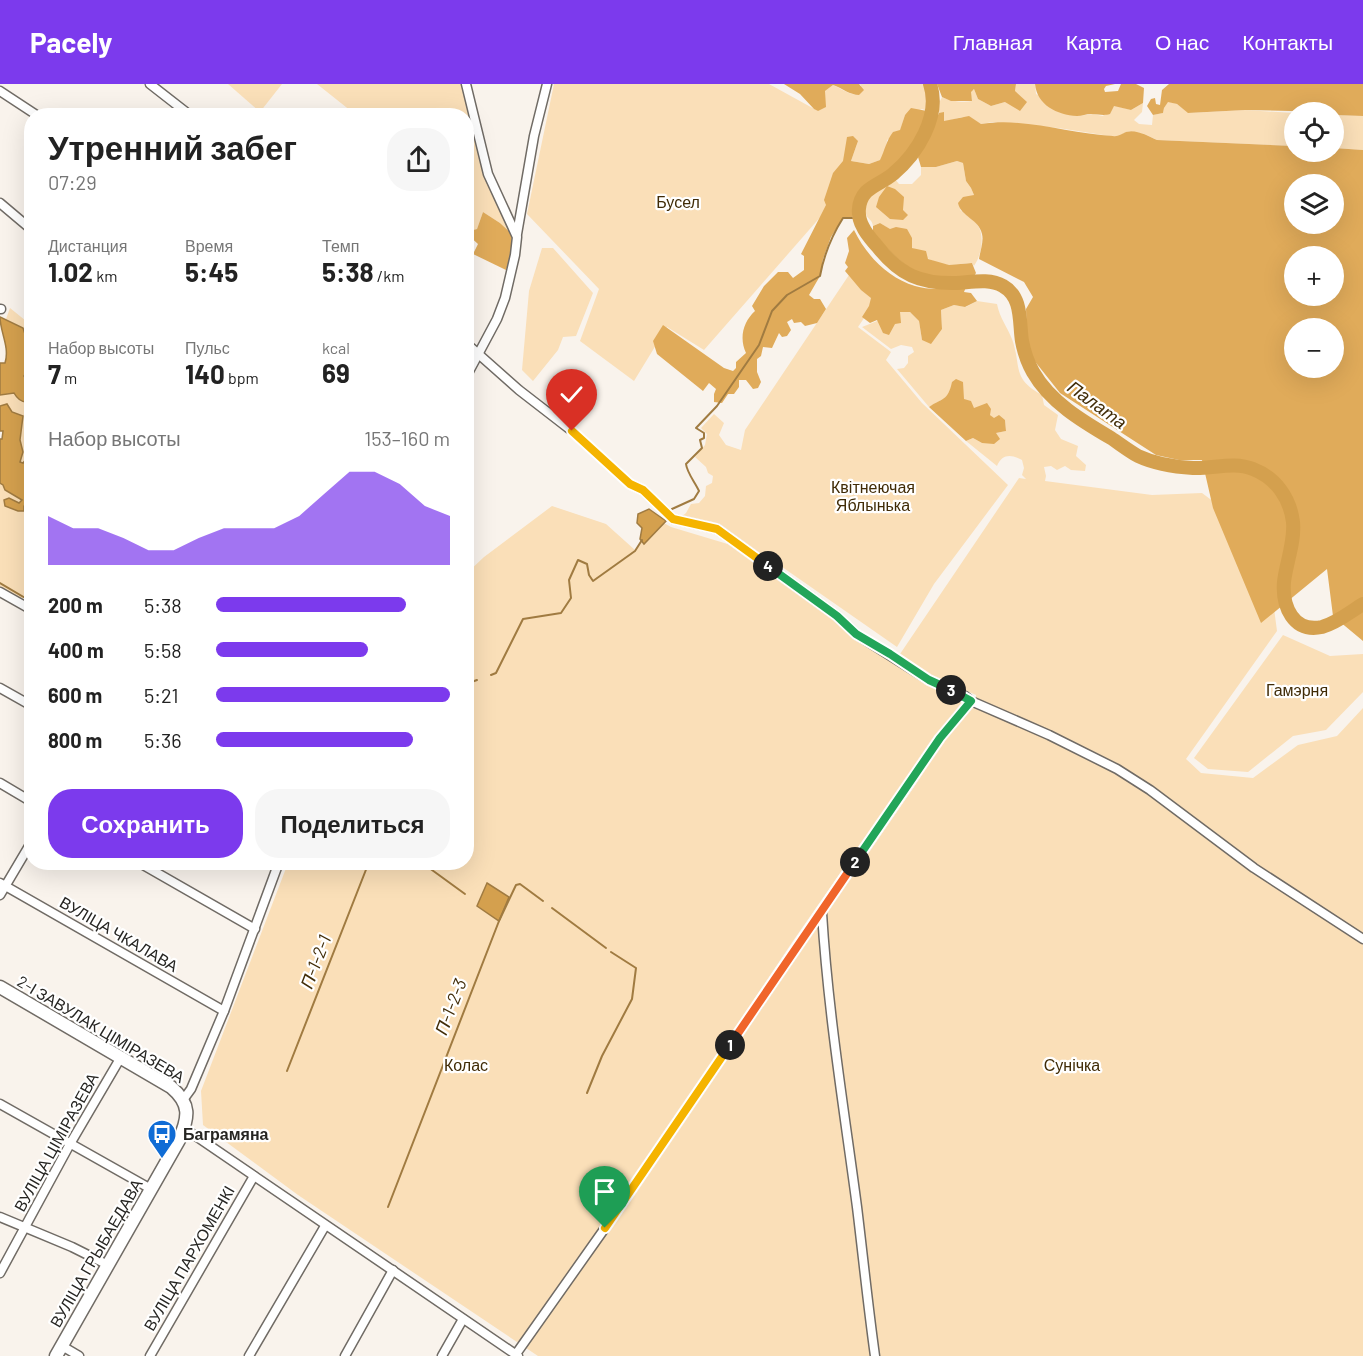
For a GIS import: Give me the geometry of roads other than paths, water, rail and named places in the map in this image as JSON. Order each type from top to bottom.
[{"type":"street","points":[[150,84],[181,108]]},
{"type":"street","points":[[466,84],[472,108]]},
{"type":"street","points":[[474,362],[497,319],[505,297],[515,255],[534,136],[548,84]]},
{"type":"street","points":[[0,91],[26,108]]},
{"type":"street","points":[[474,117],[488,174],[517,237]]},
{"type":"street","points":[[0,203],[24,223]]},
{"type":"street","points":[[474,350],[519,390],[572,431],[630,484],[643,490],[667,514],[681,522],[702,524],[717,529],[837,616],[856,634],[929,680],[1117,769],[1150,790],[1254,868],[1363,939]]},
{"type":"street","points":[[0,592],[24,606]]},
{"type":"street","points":[[0,688],[24,702]]},
{"type":"street","points":[[276,870],[224,1011],[191,1089],[183,1100],[187,1109],[184,1128],[517,1355],[806,931],[822,913],[940,738],[971,701]]},
{"type":"street","points":[[0,783],[24,797]]},
{"type":"street","points":[[0,895],[3,885],[24,853]]},
{"type":"street","points":[[152,870],[255,929]]},
{"type":"street","name":"ВУЛІЦА ЧКАЛАВА","points":[[3,885],[224,1011]]},
{"type":"street","points":[[822,913],[825,970],[832,1031],[875,1356]]},
{"type":"street","name":"2-І ЗАВУЛАК ЦІМІРАЗЕВА","points":[[0,987],[171,1087],[183,1100]]},
{"type":"street","name":"ВУЛІЦА ЦІМІРАЗЕВА","points":[[0,1273],[70,1144],[121,1057]]},
{"type":"street","points":[[0,1104],[151,1189]]},
{"type":"street","name":"ВУЛІЦА ГРЫБАЕДАВА","points":[[59,1351],[184,1128]]},
{"type":"street","name":"ВУЛІЦА ПАРХОМЕНКІ","points":[[150,1356],[254,1176]]},
{"type":"street","points":[[0,1217],[72,1247],[108,1265]]},
{"type":"street","points":[[249,1356],[325,1226]]},
{"type":"street","points":[[345,1356],[393,1270]]},
{"type":"street","points":[[442,1356],[464,1318]]},
{"type":"street","points":[[59,1351],[79,1356]]},
{"type":"waterway","name":"Палата","points":[[930,84],[933,96],[932,109],[925,134],[902,166],[869,190],[861,200],[860,219],[871,239],[894,264],[912,276],[932,282],[981,281],[1003,286],[1017,303],[1025,353],[1040,383],[1048,393],[1078,418],[1135,454],[1151,461],[1179,467],[1201,468],[1231,465],[1246,467],[1261,473],[1275,483],[1289,505],[1293,522],[1293,537],[1284,591],[1287,608],[1297,622],[1312,628],[1322,627],[1363,604]]},
{"type":"waterway","points":[[672,509],[694,499],[699,491],[686,464],[702,448],[700,440],[704,438],[704,433],[696,428],[717,406],[759,345],[772,311],[787,295],[820,276],[828,246],[843,218],[860,218]]},
{"type":"waterway","points":[[491,675],[496,673],[523,619],[561,613],[571,598],[569,580],[578,560],[587,564],[593,581],[635,551],[642,540]]},
{"type":"waterway","points":[[0,583],[24,597]]},
{"type":"waterway","name":"П-1-2-1","points":[[287,1071],[366,870]]},
{"type":"waterway","points":[[432,870],[465,894]]},
{"type":"waterway","name":"П-1-2-3","points":[[388,1207],[499,921],[516,885],[520,884],[543,901]]},
{"type":"waterway","points":[[552,908],[606,948]]},
{"type":"waterway","points":[[587,1093],[602,1056],[632,999],[636,968],[611,952]]},
{"type":"place","name":"Баграмяна","points":[[162,1160]]},
{"type":"park label","name":"Бусел","points":[[678,202]]},
{"type":"park label","name":"Квітнеючая Яблынька","points":[[873,496]]},
{"type":"park label","name":"Гамэрня","points":[[1297,690]]},
{"type":"park label","name":"Колас","points":[[466,1065]]},
{"type":"park label","name":"Сунічка","points":[[1072,1065]]}]
